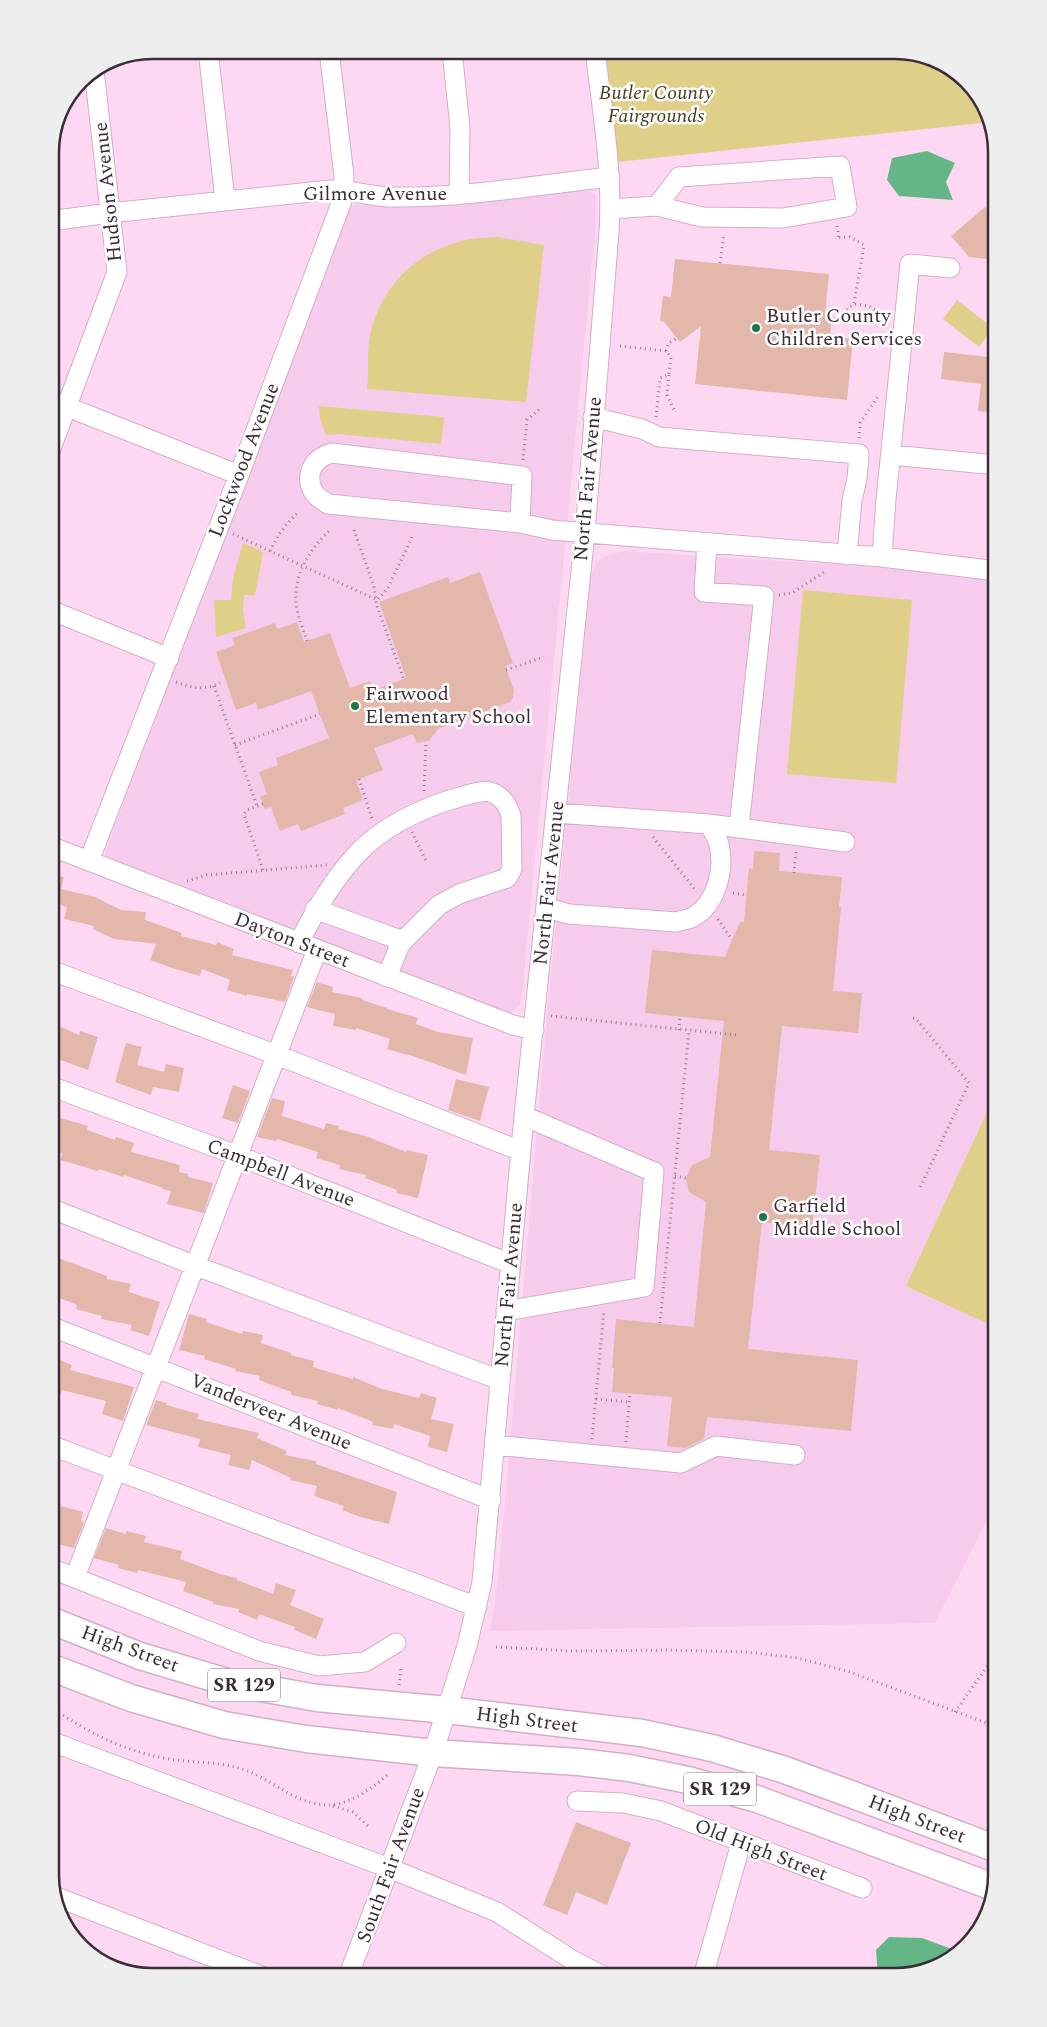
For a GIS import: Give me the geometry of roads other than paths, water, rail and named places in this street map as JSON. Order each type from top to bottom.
[{"type":"highway","name":"High Street","points":[[59,1624],[140,1656],[227,1682],[317,1698],[447,1710],[642,1733],[712,1748],[790,1772],[988,1846]]},
{"type":"highway","name":"High Street","points":[[59,1670],[131,1698],[224,1725],[306,1739],[433,1753],[579,1762],[629,1768],[688,1780],[757,1799],[987,1886]]},
{"type":"street","points":[[209,59],[226,200]]},
{"type":"street","name":"Lockwood Avenue","points":[[89,861],[169,658],[342,204],[344,190],[330,59]]},
{"type":"street","points":[[453,59],[460,128],[459,194]]},
{"type":"street","name":"North Fair Avenue","points":[[447,1710],[477,1607],[482,1582],[491,1500],[524,1116],[585,533],[610,210],[610,177],[596,59]]},
{"type":"street","name":"Hudson Avenue","points":[[59,404],[117,272],[95,78]]},
{"type":"street","points":[[610,210],[657,206],[702,217],[783,218],[847,208],[840,166],[679,177],[657,206]]},
{"type":"street","name":"Gilmore Avenue","points":[[59,221],[226,200],[344,190],[372,196],[392,197],[459,194],[610,177]]},
{"type":"street","points":[[882,556],[910,264],[950,268]]},
{"type":"street","points":[[59,404],[239,475]]},
{"type":"street","points":[[593,417],[642,429],[659,436],[859,454],[857,479],[852,500],[847,555]]},
{"type":"street","points":[[520,523],[522,476],[332,454],[322,456],[314,463],[311,476],[312,490],[317,497],[328,504],[520,523],[552,530],[847,555],[882,556],[988,570]]},
{"type":"street","points":[[891,455],[988,464]]},
{"type":"street","points":[[707,543],[704,592],[764,596],[739,828]]},
{"type":"street","points":[[59,614],[169,658]]},
{"type":"street","points":[[75,1577],[277,1055],[308,946],[316,909],[334,881],[358,852],[377,835],[405,817],[444,801],[476,793],[491,792],[498,796],[509,808],[511,816],[512,868],[507,878],[459,894],[439,905],[403,941],[387,977]]},
{"type":"street","points":[[556,813],[709,824],[845,842]]},
{"type":"street","points":[[546,908],[569,914],[676,922],[692,918],[707,905],[716,888],[722,865],[719,844],[709,824]]},
{"type":"street","name":"Dayton Street","points":[[59,849],[513,1025],[534,1030]]},
{"type":"street","points":[[316,909],[403,941]]},
{"type":"street","points":[[59,973],[277,1055],[521,1151]]},
{"type":"street","name":"Campbell Avenue","points":[[59,1089],[239,1156],[511,1264]]},
{"type":"street","points":[[506,1311],[644,1287],[654,1172],[524,1116]]},
{"type":"street","points":[[59,1212],[196,1266],[500,1380]]},
{"type":"street","name":"Vanderveer Avenue","points":[[59,1329],[491,1500]]},
{"type":"street","points":[[495,1445],[681,1463],[716,1446],[795,1455]]},
{"type":"street","points":[[59,1448],[477,1607]]},
{"type":"street","points":[[59,1571],[259,1651],[319,1666],[365,1662],[396,1643]]},
{"type":"street","name":"South Fair Avenue","points":[[351,1968],[433,1753],[447,1710]]},
{"type":"street","points":[[59,1744],[389,1868],[497,1912],[588,1968]]},
{"type":"street","name":"Old High Street","points":[[577,1801],[623,1803],[661,1811],[862,1888]]},
{"type":"street","points":[[706,1968],[741,1843]]},
{"type":"street","points":[[62,1899],[241,1968]]},
{"type":"place","name":"Butler County Children Services","points":[[756,328]]},
{"type":"place","name":"Fairwood Elementary School","points":[[355,706]]},
{"type":"place","name":"Garfield Middle School","points":[[763,1217]]},
{"type":"park label","name":"Butler County Fairgrounds","points":[[656,104]]}]
